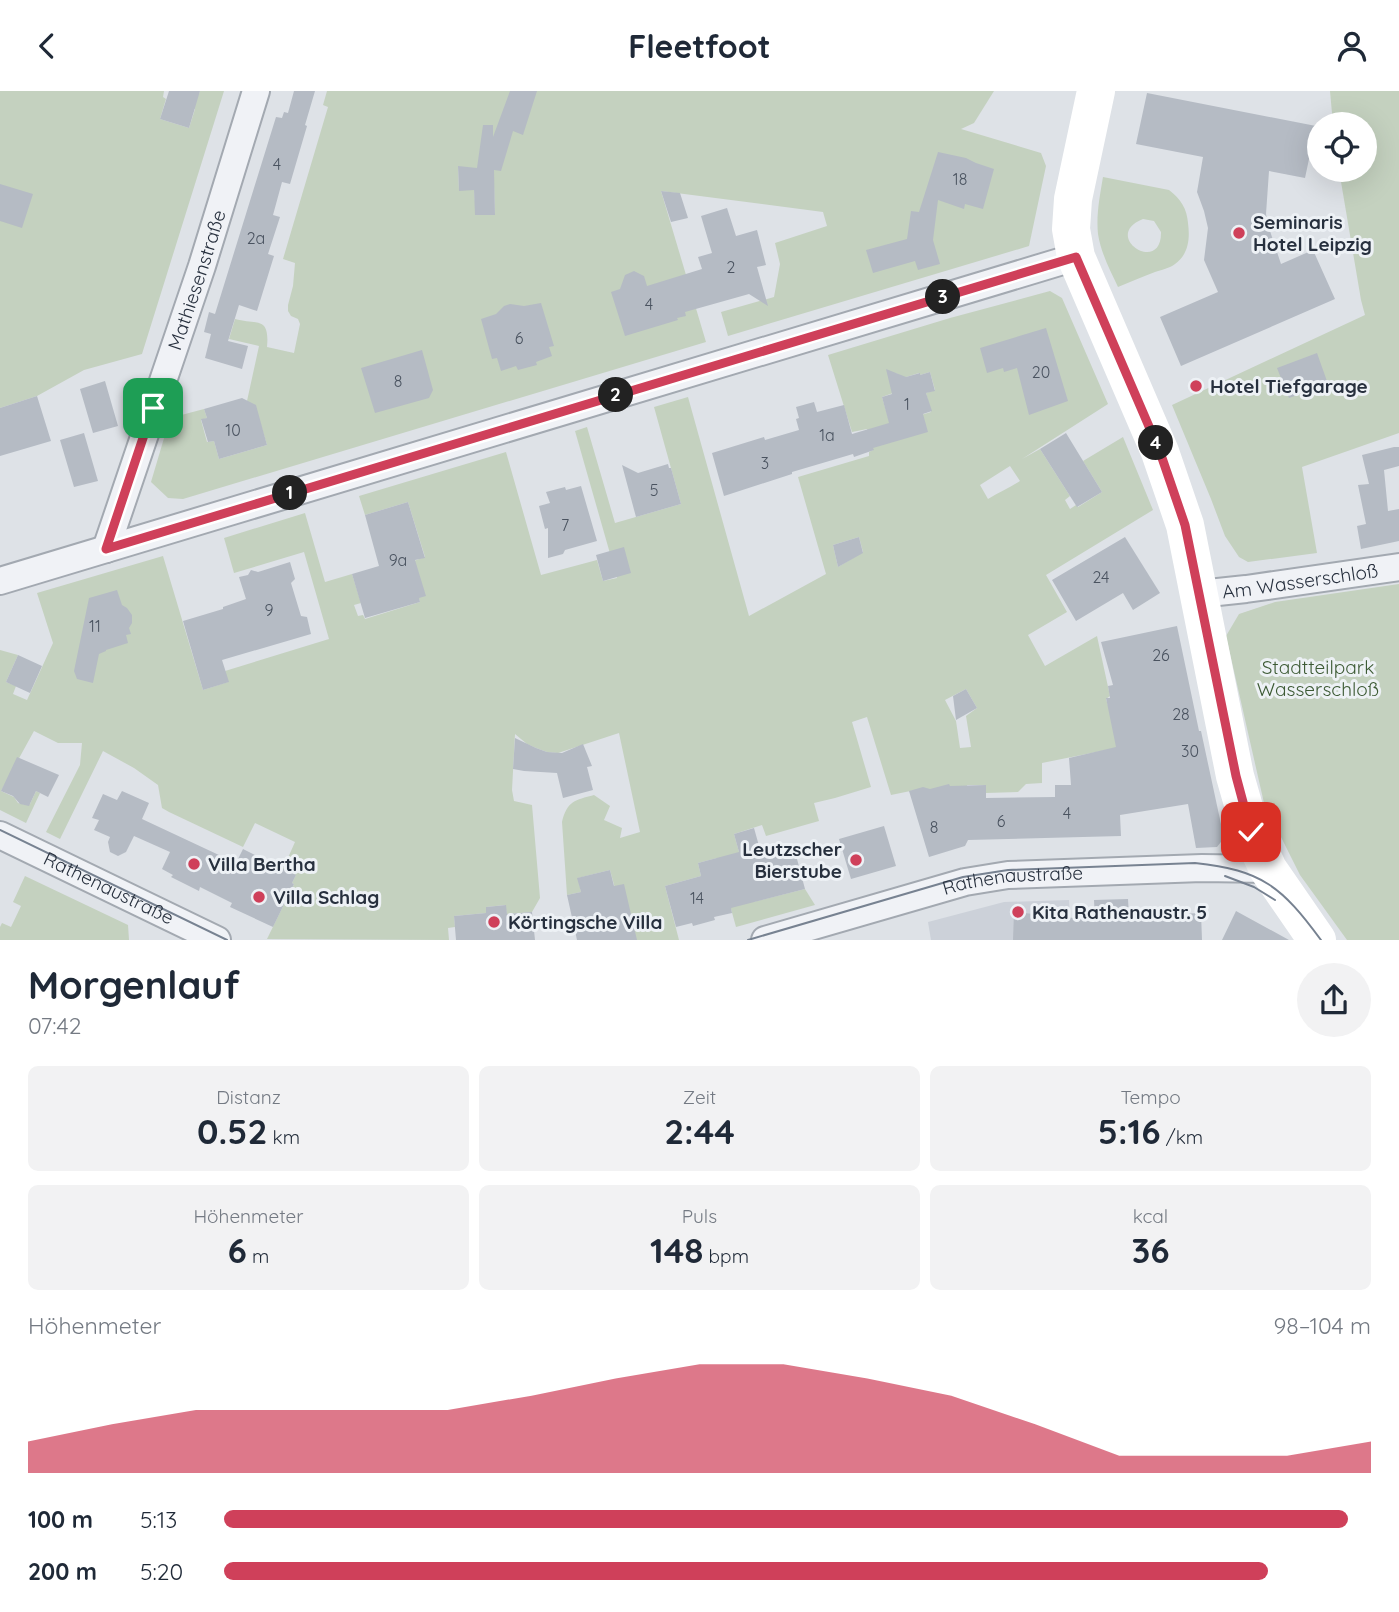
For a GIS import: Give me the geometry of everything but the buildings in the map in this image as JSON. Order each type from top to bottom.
[{"type":"main road","points":[[1096,91],[1073,199],[1071,229],[1076,257],[1160,452],[1185,525],[1242,803],[1251,832],[1268,869],[1317,940]]},
{"type":"street","name":"Mathiesenstraße","points":[[106,549],[202,266],[256,91]]},
{"type":"street","points":[[0,581],[1076,257]]},
{"type":"street","name":"Am Wasserschloß","points":[[1199,594],[1399,567]]},
{"type":"street","name":"Rathenaustraße","points":[[0,835],[165,928],[218,940]]},
{"type":"street","name":"Rathenaustraße","points":[[765,940],[965,882],[1008,875],[1179,868],[1268,869]]},
{"type":"shaded area","name":"Kita Rathenaustr. 5","points":[[1069,900],[1071,940],[931,940],[928,922],[1004,902]]},
{"type":"green space","points":[[0,91],[164,91],[163,97],[166,99],[160,119],[189,128],[195,109],[185,105],[200,91],[224,91],[142,354],[84,370],[37,396],[0,408]]},
{"type":"green space","points":[[327,91],[994,91],[974,123],[961,129],[1041,153],[1046,166],[1029,246],[728,336],[721,312],[774,297],[780,264],[775,243],[827,226],[823,212],[661,191],[706,342],[183,499],[168,498],[151,482],[170,418],[204,409],[207,418],[201,420],[207,442],[214,441],[219,459],[267,445],[257,412],[247,401],[259,346],[229,339],[235,319],[260,323],[266,330],[267,347],[294,353],[300,324],[298,319],[291,316],[288,305],[295,263],[283,259],[328,107],[323,105]],"holes":[[[458,166],[494,185],[495,215],[476,214],[474,190],[459,190]]]},
{"type":"green space","points":[[1330,91],[1399,91],[1399,433],[1302,467],[1317,553],[1248,562],[1239,557],[1225,536],[1172,405],[1365,315],[1341,182],[1377,182],[1377,112],[1332,112]]},
{"type":"green space","points":[[1103,177],[1169,190],[1177,197],[1185,209],[1189,229],[1188,245],[1180,260],[1171,267],[1118,287],[1098,234]],"holes":[[[1143,219],[1154,221],[1161,232],[1159,245],[1153,251],[1144,252],[1130,242],[1128,234],[1131,226]]]},
{"type":"green space","points":[[1050,291],[1062,298],[1108,404],[1022,459],[1040,449],[1070,496],[1065,500],[1070,509],[1102,492],[1083,461],[1123,437],[1153,510],[1046,575],[1067,612],[1028,635],[1045,666],[1097,636],[1110,696],[1106,699],[1121,747],[1042,763],[1042,783],[1026,784],[1018,792],[986,793],[986,785],[967,785],[970,807],[925,788],[891,795],[867,717],[852,722],[871,787],[814,803],[819,821],[766,836],[762,825],[734,834],[753,902],[805,889],[815,905],[736,927],[717,858],[698,863],[701,876],[665,886],[679,940],[629,940],[610,870],[578,878],[581,892],[567,895],[562,822],[569,806],[594,795],[610,806],[604,820],[622,828],[620,838],[640,832],[619,733],[558,753],[536,748],[515,734],[512,790],[514,801],[532,805],[540,898],[532,912],[507,914],[505,905],[486,907],[486,913],[454,916],[455,927],[448,928],[449,940],[267,939],[294,884],[292,883],[296,875],[283,869],[295,842],[255,823],[243,847],[169,812],[162,808],[158,785],[103,751],[60,839],[46,832],[80,765],[82,743],[58,743],[34,731],[1,791],[14,797],[18,803],[27,805],[36,791],[40,793],[26,823],[0,810],[0,650],[18,655],[6,682],[16,686],[13,694],[27,700],[53,643],[37,593],[163,556],[203,690],[228,682],[225,671],[329,639],[304,552],[234,573],[224,538],[305,513],[325,582],[352,574],[361,603],[354,605],[358,616],[363,615],[365,619],[420,602],[408,563],[425,557],[408,502],[365,515],[359,496],[506,452],[541,575],[597,560],[603,581],[617,578],[575,431],[587,427],[615,523],[681,504],[654,407],[688,397],[749,616],[826,574],[798,477],[869,456],[869,452],[873,450],[867,429],[852,432],[828,355]],"holes":[[[930,372],[935,390],[926,393],[931,412],[890,424],[882,397],[893,393],[895,373],[903,378],[919,373]],[[1010,466],[1020,481],[988,499],[980,485]],[[859,537],[863,552],[838,567],[833,545]],[[966,689],[977,708],[966,716],[971,747],[960,748],[956,721],[945,700]]]},
{"type":"green space","name":"Stadtteilpark Wasserschloß","points":[[1399,584],[1399,940],[1347,940],[1300,875],[1264,803],[1226,636],[1239,614],[1275,602]]},
{"type":"green space","points":[[25,876],[128,925],[129,940],[0,940],[2,923],[11,927],[21,906],[13,902]]},
{"type":"tram line","points":[[0,830],[227,940]]},
{"type":"tram line","points":[[748,940],[963,877],[1008,870],[1195,863],[1237,871],[1268,884],[1282,894],[1321,940]]},
{"type":"tram line","points":[[1225,876],[1254,887],[1275,900]]},
{"type":"place","name":"Seminaris Hotel Leipzig","points":[[1239,233]]},
{"type":"place","name":"Hotel Tiefgarage","points":[[1196,386]]},
{"type":"place","name":"Leutzscher Bierstube","points":[[856,860]]},
{"type":"place","name":"Villa Bertha","points":[[194,864]]},
{"type":"place","name":"Villa Schlag","points":[[259,897]]},
{"type":"place","name":"Kita Rathenaustr. 5","points":[[1018,912]]},
{"type":"place","name":"Körtingsche Villa","points":[[494,922]]},
{"type":"route","points":[[153,408],[106,549],[1076,257],[1160,452],[1185,525],[1236,776],[1251,832]]}]
